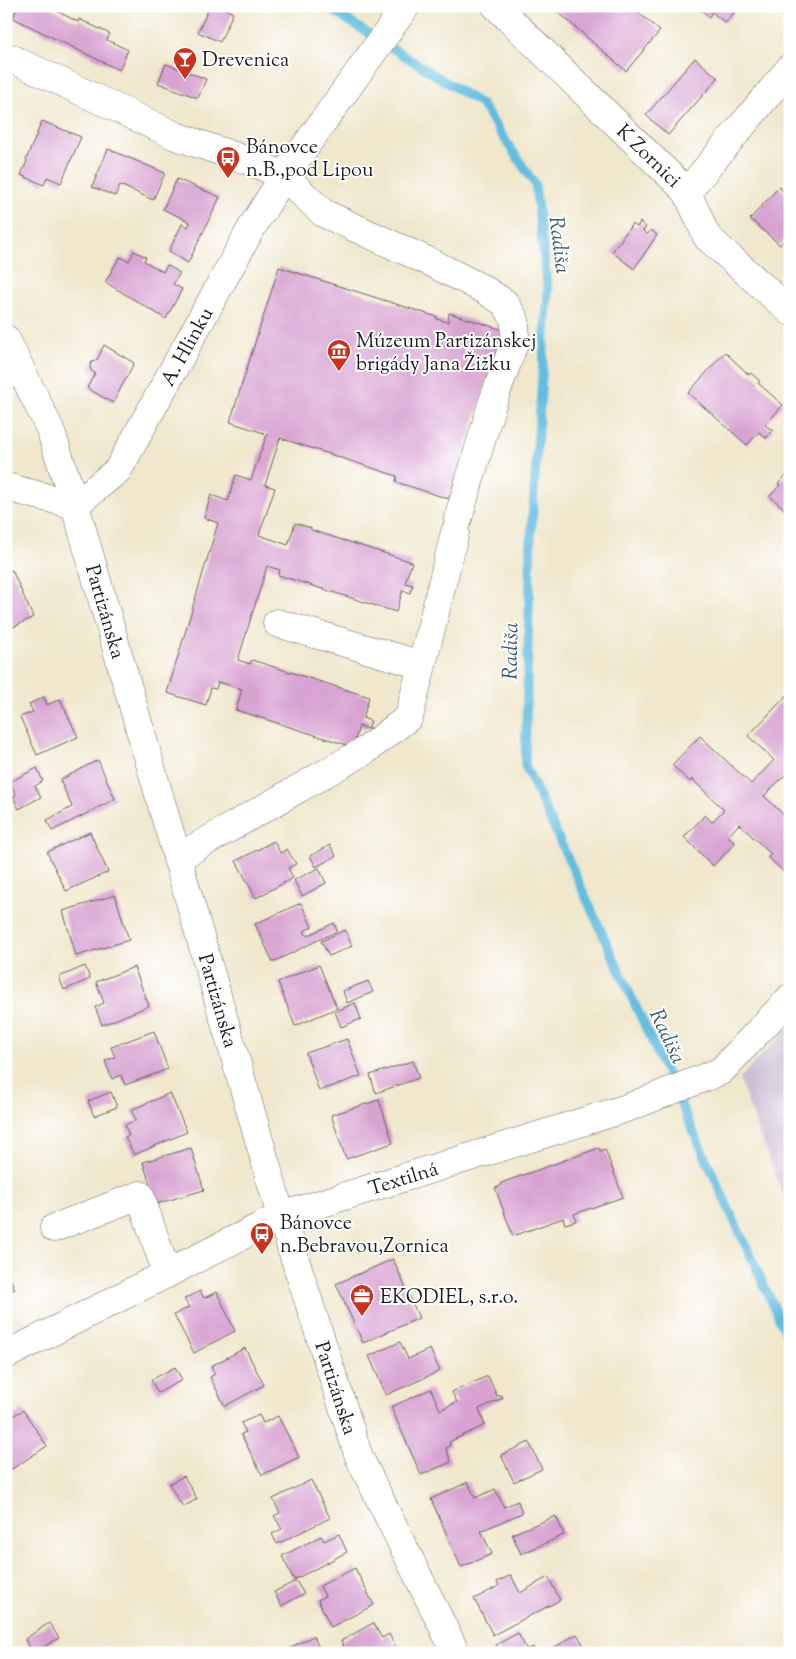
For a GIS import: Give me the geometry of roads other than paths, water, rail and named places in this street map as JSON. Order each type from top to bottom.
[{"type":"street","name":"A. Hlinku","points":[[75,504],[118,470],[252,227],[284,176],[406,6]]},
{"type":"street","name":"K Zornici","points":[[496,6],[687,192],[707,237],[790,311]]},
{"type":"street","points":[[6,56],[176,136],[257,164],[284,176],[323,212],[430,262],[482,289],[505,303],[515,320],[515,341],[492,404],[457,525],[409,717],[366,750],[177,858]]},
{"type":"street","points":[[687,192],[790,68]]},
{"type":"street","name":"Partizánska","points":[[6,339],[50,429],[75,504],[280,1216],[359,1457],[456,1653]]},
{"type":"street","points":[[6,487],[75,504]]},
{"type":"street","points":[[277,622],[422,665]]},
{"type":"street","name":"Textilná","points":[[6,1355],[280,1216],[627,1108],[721,1071],[790,998]]},
{"type":"street","points":[[54,1228],[140,1195],[167,1274]]},
{"type":"waterway","name":"Radiša","points":[[325,6],[481,104],[535,184],[548,291],[531,535],[525,765],[790,1342]]},
{"type":"place","name":"Drevenica","points":[[185,80]]},
{"type":"place","name":"Bánovce n.B.,pod Lipou","points":[[228,179]]},
{"type":"place","name":"Múzeum Partizánskej brigády Jana Žižku","points":[[339,372]]},
{"type":"place","name":"Bánovce n.Bebravou,Zornica","points":[[262,1255]]},
{"type":"place","name":"EKODIEL, s.r.o.","points":[[362,1317]]}]
